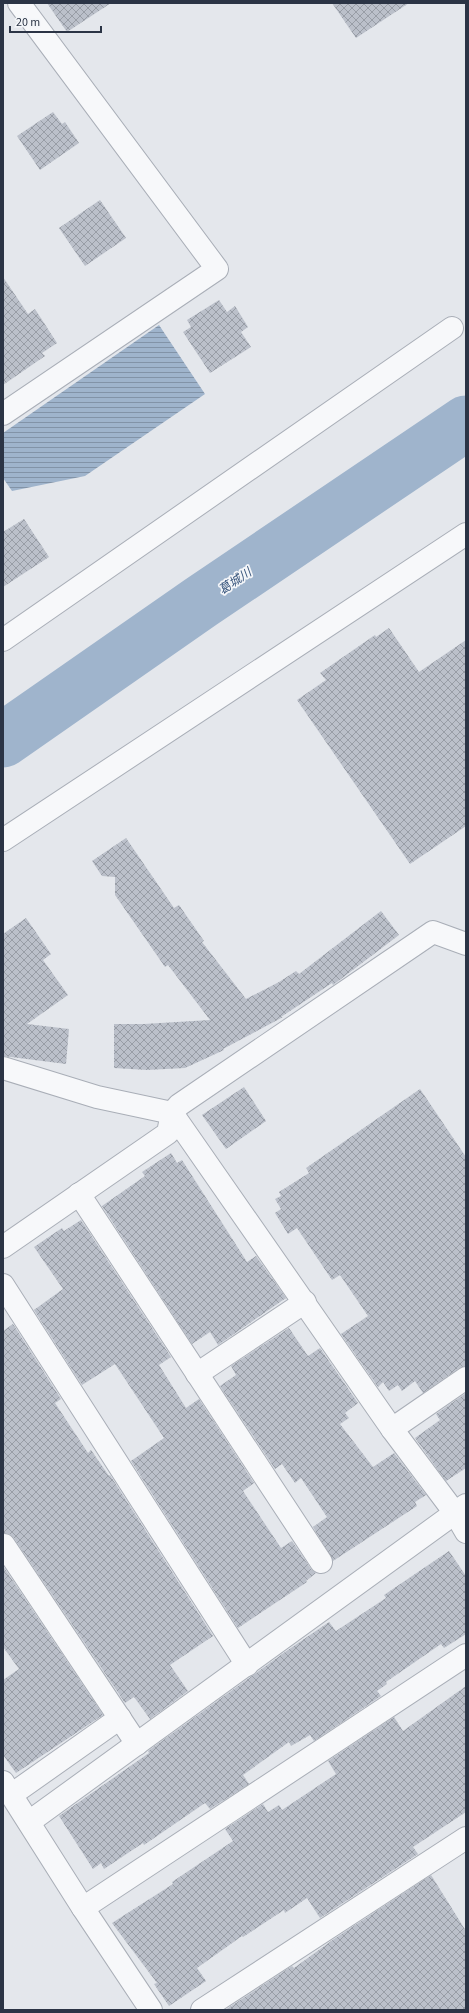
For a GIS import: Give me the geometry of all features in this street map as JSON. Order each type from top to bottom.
[{"type":"street","points":[[3,414],[217,269],[19,3]]},
{"type":"street","points":[[3,640],[452,328]]},
{"type":"street","points":[[7,832],[466,534]]},
{"type":"street","points":[[3,1247],[168,1132],[172,1113],[179,1105],[433,932],[466,944]]},
{"type":"street","points":[[3,1068],[97,1097],[172,1113],[392,1429],[462,1517],[247,1665],[29,1822]]},
{"type":"street","points":[[79,1194],[321,1562]]},
{"type":"street","points":[[3,1285],[247,1665]]},
{"type":"street","points":[[197,1374],[305,1302]]},
{"type":"street","points":[[392,1429],[466,1378]]},
{"type":"street","points":[[4,1545],[137,1744]]},
{"type":"street","points":[[82,1908],[466,1655]]},
{"type":"street","points":[[120,1718],[7,1788],[82,1908],[151,2010]]},
{"type":"street","points":[[202,2010],[466,1838]]},
{"type":"water","points":[[159,325],[205,394],[85,476],[12,491],[3,478],[3,433]]},
{"type":"building","points":[[47,3],[111,3],[67,32]]},
{"type":"building","points":[[332,3],[409,3],[356,38]]},
{"type":"building","points":[[53,112],[62,124],[65,122],[79,143],[40,170],[17,136]]},
{"type":"building","points":[[100,200],[126,238],[85,266],[59,228]]},
{"type":"building","points":[[3,277],[28,314],[35,309],[57,343],[42,353],[45,356],[3,385]]},
{"type":"building","points":[[219,300],[227,312],[235,306],[248,327],[241,332],[251,347],[210,373],[183,332],[191,327],[187,320]]},
{"type":"building","points":[[24,519],[49,557],[3,587],[3,532]]},
{"type":"building","points":[[389,628],[419,672],[466,640],[466,826],[410,864],[297,700],[326,680],[320,673],[375,635],[376,637]]},
{"type":"building","points":[[126,838],[174,908],[179,905],[204,941],[202,942],[246,999],[279,982],[296,971],[299,974],[381,911],[399,935],[333,985],[332,983],[281,1017],[283,1017],[223,1049],[224,1050],[185,1068],[147,1070],[114,1068],[114,1024],[144,1024],[210,1020],[168,965],[165,967],[115,895],[115,877],[102,876],[92,861]]},
{"type":"building","points":[[26,918],[51,954],[43,960],[68,995],[27,1024],[69,1029],[66,1064],[3,1056],[3,934]]},
{"type":"building","points":[[244,1087],[266,1121],[226,1149],[202,1115]]},
{"type":"building","points":[[420,1089],[466,1157],[466,1366],[459,1368],[423,1393],[415,1381],[402,1391],[398,1385],[389,1391],[383,1382],[378,1387],[341,1334],[368,1316],[340,1275],[332,1280],[297,1228],[288,1234],[275,1213],[281,1209],[275,1199],[281,1196],[279,1192],[309,1173],[306,1168]]},
{"type":"building","points":[[171,1153],[177,1163],[182,1160],[247,1262],[256,1256],[286,1298],[218,1345],[210,1332],[192,1344],[102,1206],[145,1176],[142,1172]]},
{"type":"building","points":[[81,1220],[171,1357],[159,1365],[186,1408],[199,1399],[254,1483],[243,1491],[281,1548],[292,1541],[311,1569],[316,1573],[306,1581],[307,1582],[238,1628],[131,1461],[164,1438],[115,1364],[82,1385],[34,1310],[63,1289],[34,1247],[62,1228],[64,1231]]},
{"type":"building","points":[[13,1324],[61,1399],[55,1403],[88,1453],[91,1450],[109,1476],[110,1475],[213,1636],[170,1665],[188,1691],[150,1719],[134,1697],[125,1703],[14,1538],[9,1534],[3,1533],[3,1331]]},
{"type":"building","points":[[289,1328],[308,1356],[320,1348],[358,1403],[345,1413],[349,1418],[340,1424],[373,1467],[394,1453],[426,1495],[415,1502],[417,1506],[333,1561],[313,1527],[327,1517],[301,1478],[295,1483],[282,1464],[275,1469],[220,1386],[236,1375],[231,1366]]},
{"type":"building","points":[[466,1393],[466,1468],[446,1481],[415,1438],[440,1420],[436,1414]]},
{"type":"building","points":[[449,1551],[466,1576],[466,1634],[444,1648],[441,1644],[386,1682],[387,1684],[377,1691],[381,1696],[314,1741],[310,1735],[291,1746],[289,1742],[243,1775],[249,1784],[210,1809],[205,1803],[144,1845],[143,1843],[104,1869],[101,1863],[93,1869],[59,1816],[149,1753],[148,1751],[329,1622],[336,1631],[386,1598],[384,1595]]},
{"type":"building","points":[[3,1566],[103,1715],[16,1773],[3,1755],[3,1680],[19,1669],[3,1647]]},
{"type":"building","points":[[466,1686],[466,1812],[413,1847],[418,1854],[320,1918],[307,1898],[285,1913],[284,1910],[243,1937],[242,1936],[197,1968],[206,1981],[169,2006],[154,1984],[157,1983],[112,1923],[173,1884],[172,1882],[233,1841],[225,1829],[263,1804],[268,1812],[279,1805],[282,1810],[336,1774],[328,1761],[394,1717],[403,1731]]},
{"type":"building","points":[[431,1875],[466,1931],[466,2010],[225,2010],[292,1966],[294,1968],[334,1939]]},
{"type":"waterway","name":"葛城川","points":[[3,740],[201,602],[466,423]]}]
